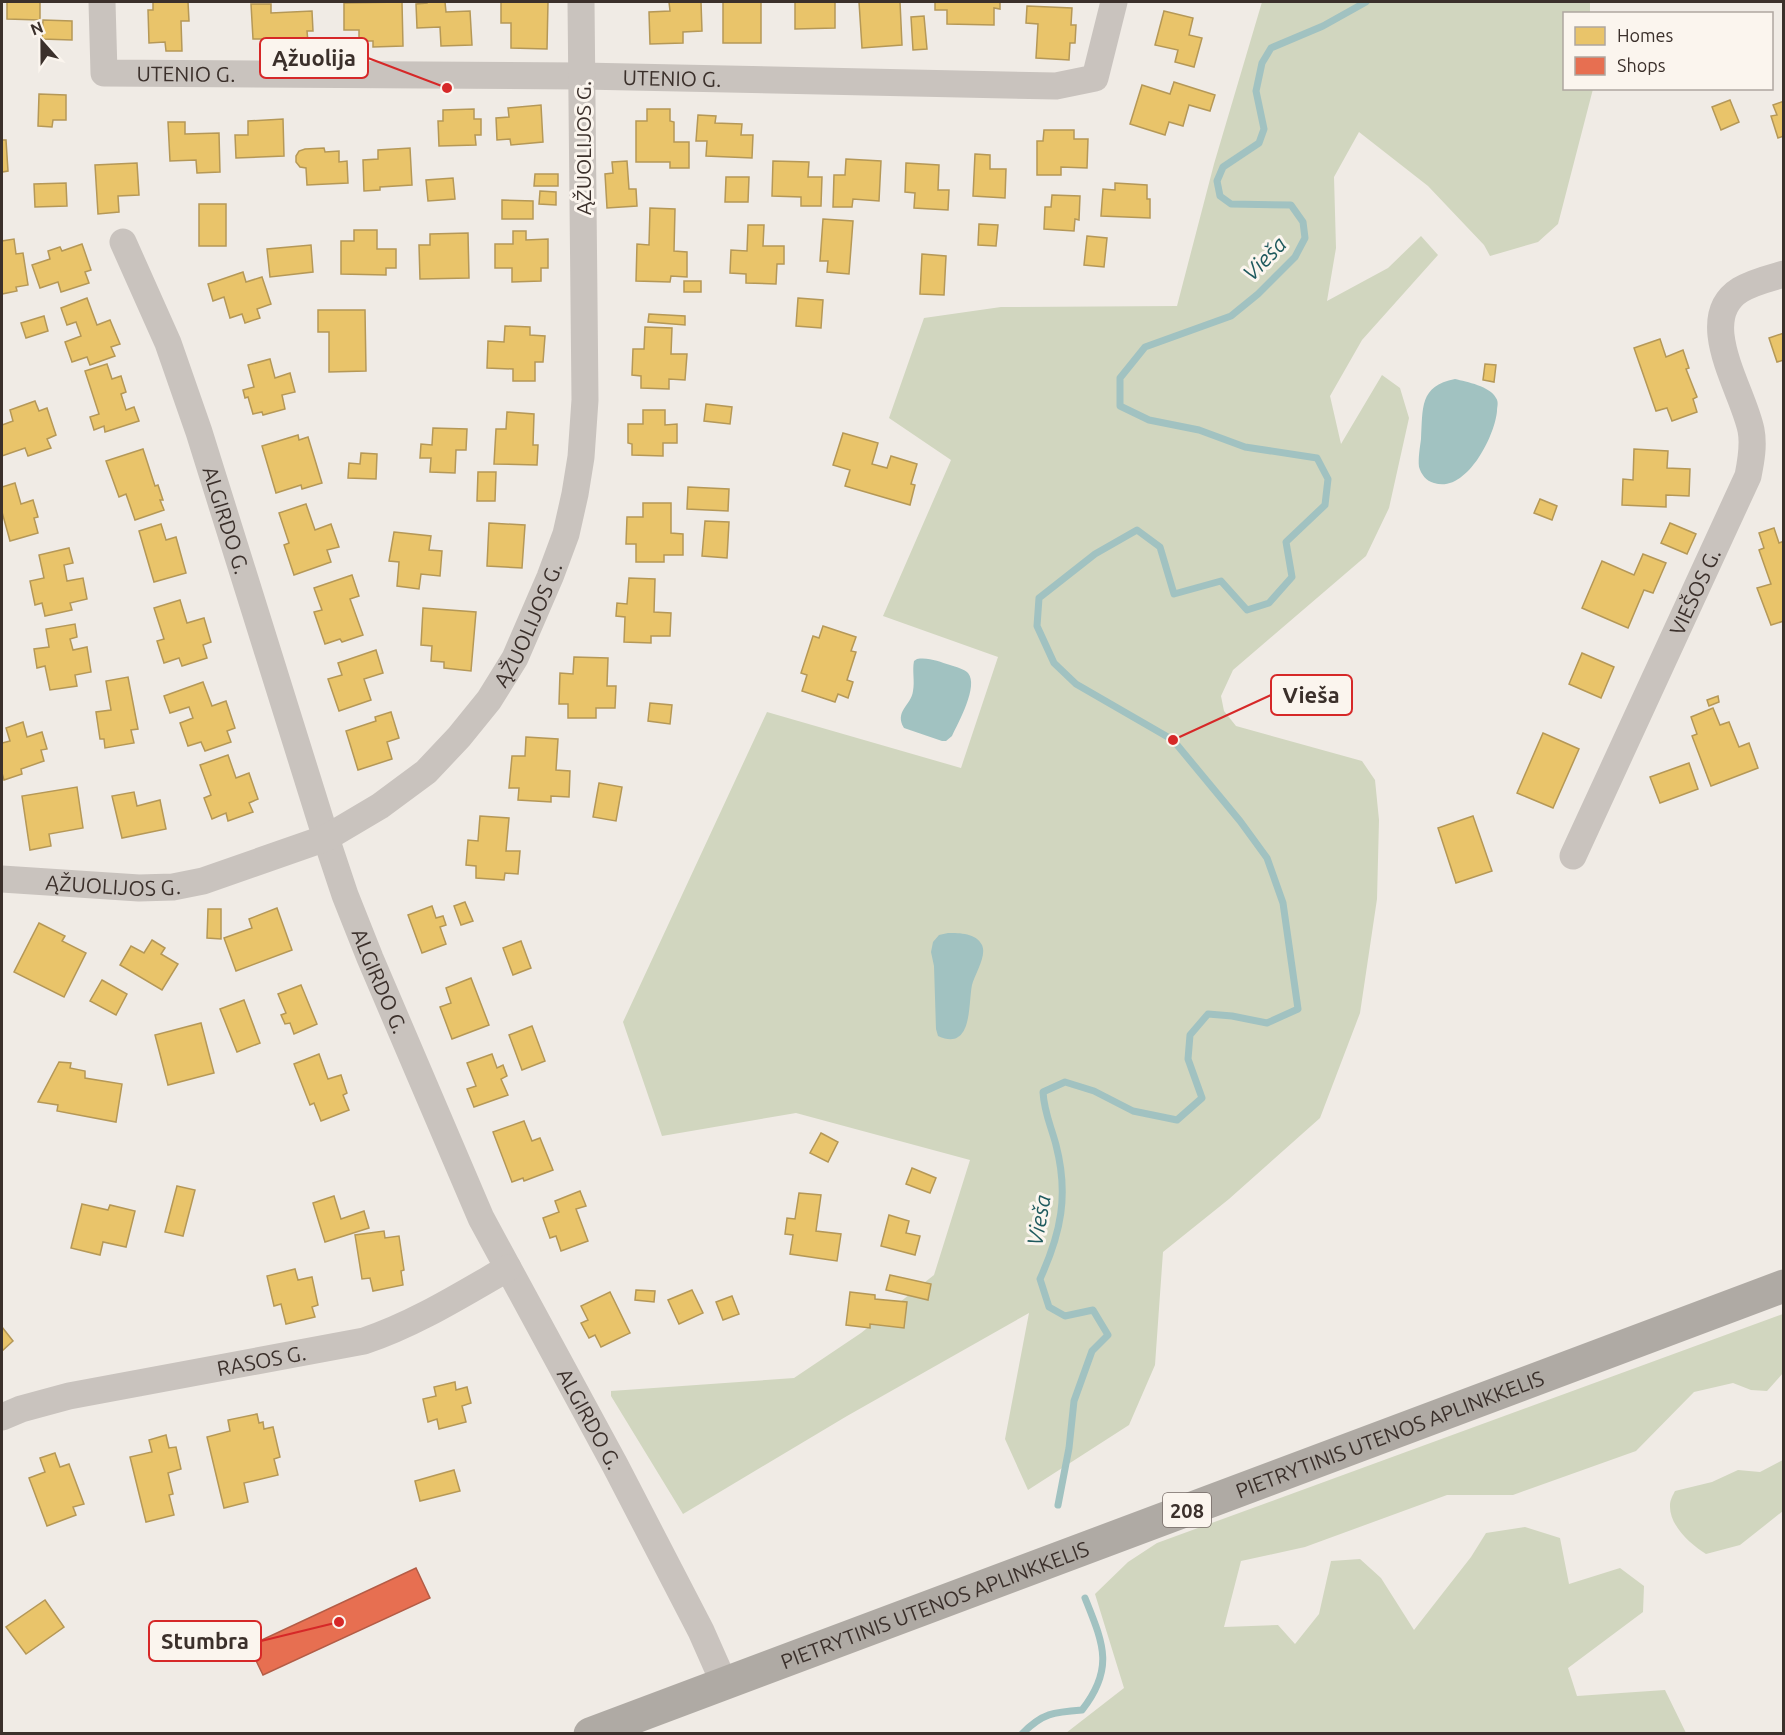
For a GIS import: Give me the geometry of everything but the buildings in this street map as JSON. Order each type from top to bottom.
[{"type":"highway","name":"PIETRYTINIS UTENOS APLINKKELIS","points":[[590,1734],[1784,1286]]},
{"type":"street","name":"UTENIO G.","points":[[102,2],[104,74],[582,76],[1056,86],[1095,78],[1114,2]]},
{"type":"street","name":"ĄŽUOLIJOS G.","points":[[2,879],[139,888],[173,887],[203,881],[326,838],[380,806],[426,772],[489,700],[515,658],[550,577],[566,534],[581,457],[585,400],[581,2]]},
{"type":"street","name":"ALGIRDO G.","points":[[123,242],[168,343],[199,432],[345,895],[410,1055],[481,1218],[610,1455],[701,1631],[724,1683]]},
{"type":"street","name":"VIEŠOS G.","points":[[1573,856],[1748,476],[1752,456],[1751,432],[1745,407],[1720,341],[1720,318],[1729,300],[1740,290],[1784,274]]},
{"type":"street","name":"RASOS G.","points":[[2,1417],[21,1409],[69,1396],[364,1341],[392,1332],[418,1319],[508,1268]]},
{"type":"green space","points":[[1262,2],[1590,2],[1590,12],[1563,12],[1563,90],[1593,90],[1558,224],[1538,242],[1490,256],[1484,245],[1428,186],[1359,132],[1334,177],[1336,248],[1327,301],[1388,268],[1421,236],[1438,255],[1362,340],[1330,396],[1341,444],[1382,375],[1400,388],[1409,418],[1389,508],[1366,556],[1233,670],[1221,696],[1224,711],[1236,726],[1362,761],[1375,780],[1379,820],[1377,899],[1360,1013],[1320,1118],[1229,1199],[1163,1252],[1155,1365],[1129,1425],[1028,1490],[1005,1439],[1029,1313],[847,1416],[683,1514],[611,1396],[611,1391],[794,1378],[861,1333],[934,1275],[970,1160],[796,1113],[662,1136],[623,1022],[767,712],[961,768],[998,657],[883,616],[951,460],[889,418],[924,318],[1001,307],[1177,306],[1214,164]]},
{"type":"green space","points":[[1783,1314],[1783,1373],[1767,1391],[1751,1390],[1733,1383],[1694,1392],[1636,1451],[1513,1495],[1447,1495],[1305,1547],[1241,1561],[1224,1627],[1278,1625],[1295,1644],[1319,1614],[1331,1561],[1360,1559],[1381,1578],[1414,1630],[1471,1557],[1486,1533],[1525,1527],[1560,1538],[1569,1584],[1620,1568],[1644,1586],[1643,1612],[1568,1668],[1577,1696],[1665,1690],[1686,1733],[1066,1733],[1124,1688],[1095,1594],[1128,1562],[1157,1543]]},
{"type":"green space","points":[[1783,1460],[1783,1511],[1740,1545],[1706,1554],[1693,1545],[1677,1527],[1670,1505],[1675,1491],[1712,1482],[1738,1470],[1760,1472]]},
{"type":"water","points":[[1455,379],[1478,385],[1493,394],[1498,403],[1495,422],[1485,448],[1467,472],[1457,480],[1446,484],[1434,483],[1424,477],[1419,467],[1423,408],[1429,393],[1435,387]]},
{"type":"water","points":[[917,659],[934,660],[960,668],[968,673],[971,679],[966,704],[952,736],[946,741],[904,728],[901,722],[902,713],[912,696],[913,665]]},
{"type":"water","points":[[948,933],[972,936],[979,941],[983,949],[982,960],[972,985],[967,1024],[958,1037],[949,1039],[938,1036],[936,1029],[934,966],[931,952],[933,942],[939,935]]},
{"type":"waterway","name":"Vieša","points":[[1058,1505],[1069,1448],[1074,1401],[1092,1351],[1108,1335],[1093,1310],[1065,1316],[1049,1307],[1040,1279],[1058,1230],[1062,1197],[1060,1163],[1046,1113],[1043,1092],[1065,1082],[1094,1091],[1133,1111],[1177,1120],[1202,1098],[1188,1059],[1190,1035],[1208,1014],[1267,1023],[1298,1009],[1283,903],[1267,858],[1240,821],[1173,740],[1076,684],[1054,663],[1037,626],[1039,598],[1095,554],[1137,530],[1160,547],[1174,594],[1221,581],[1247,610],[1269,603],[1292,577],[1286,542],[1325,505],[1328,479],[1317,458],[1245,447],[1199,430],[1149,420],[1120,406],[1120,378],[1145,347],[1231,316],[1258,294],[1295,257],[1305,238],[1303,222],[1291,205],[1231,204],[1220,196],[1217,181],[1223,167],[1259,143],[1264,129],[1256,91],[1262,63],[1271,48],[1323,26],[1366,2]]},
{"type":"waterway","name":"Vieša","points":[[1022,1734],[1049,1715],[1082,1710],[1099,1681],[1103,1655],[1101,1642],[1085,1598]]},
{"type":"place","name":"Ąžuolija","points":[[447,88]]},
{"type":"place","name":"Vieša","points":[[1173,740]]},
{"type":"place","name":"Stumbra","points":[[339,1622]]}]
